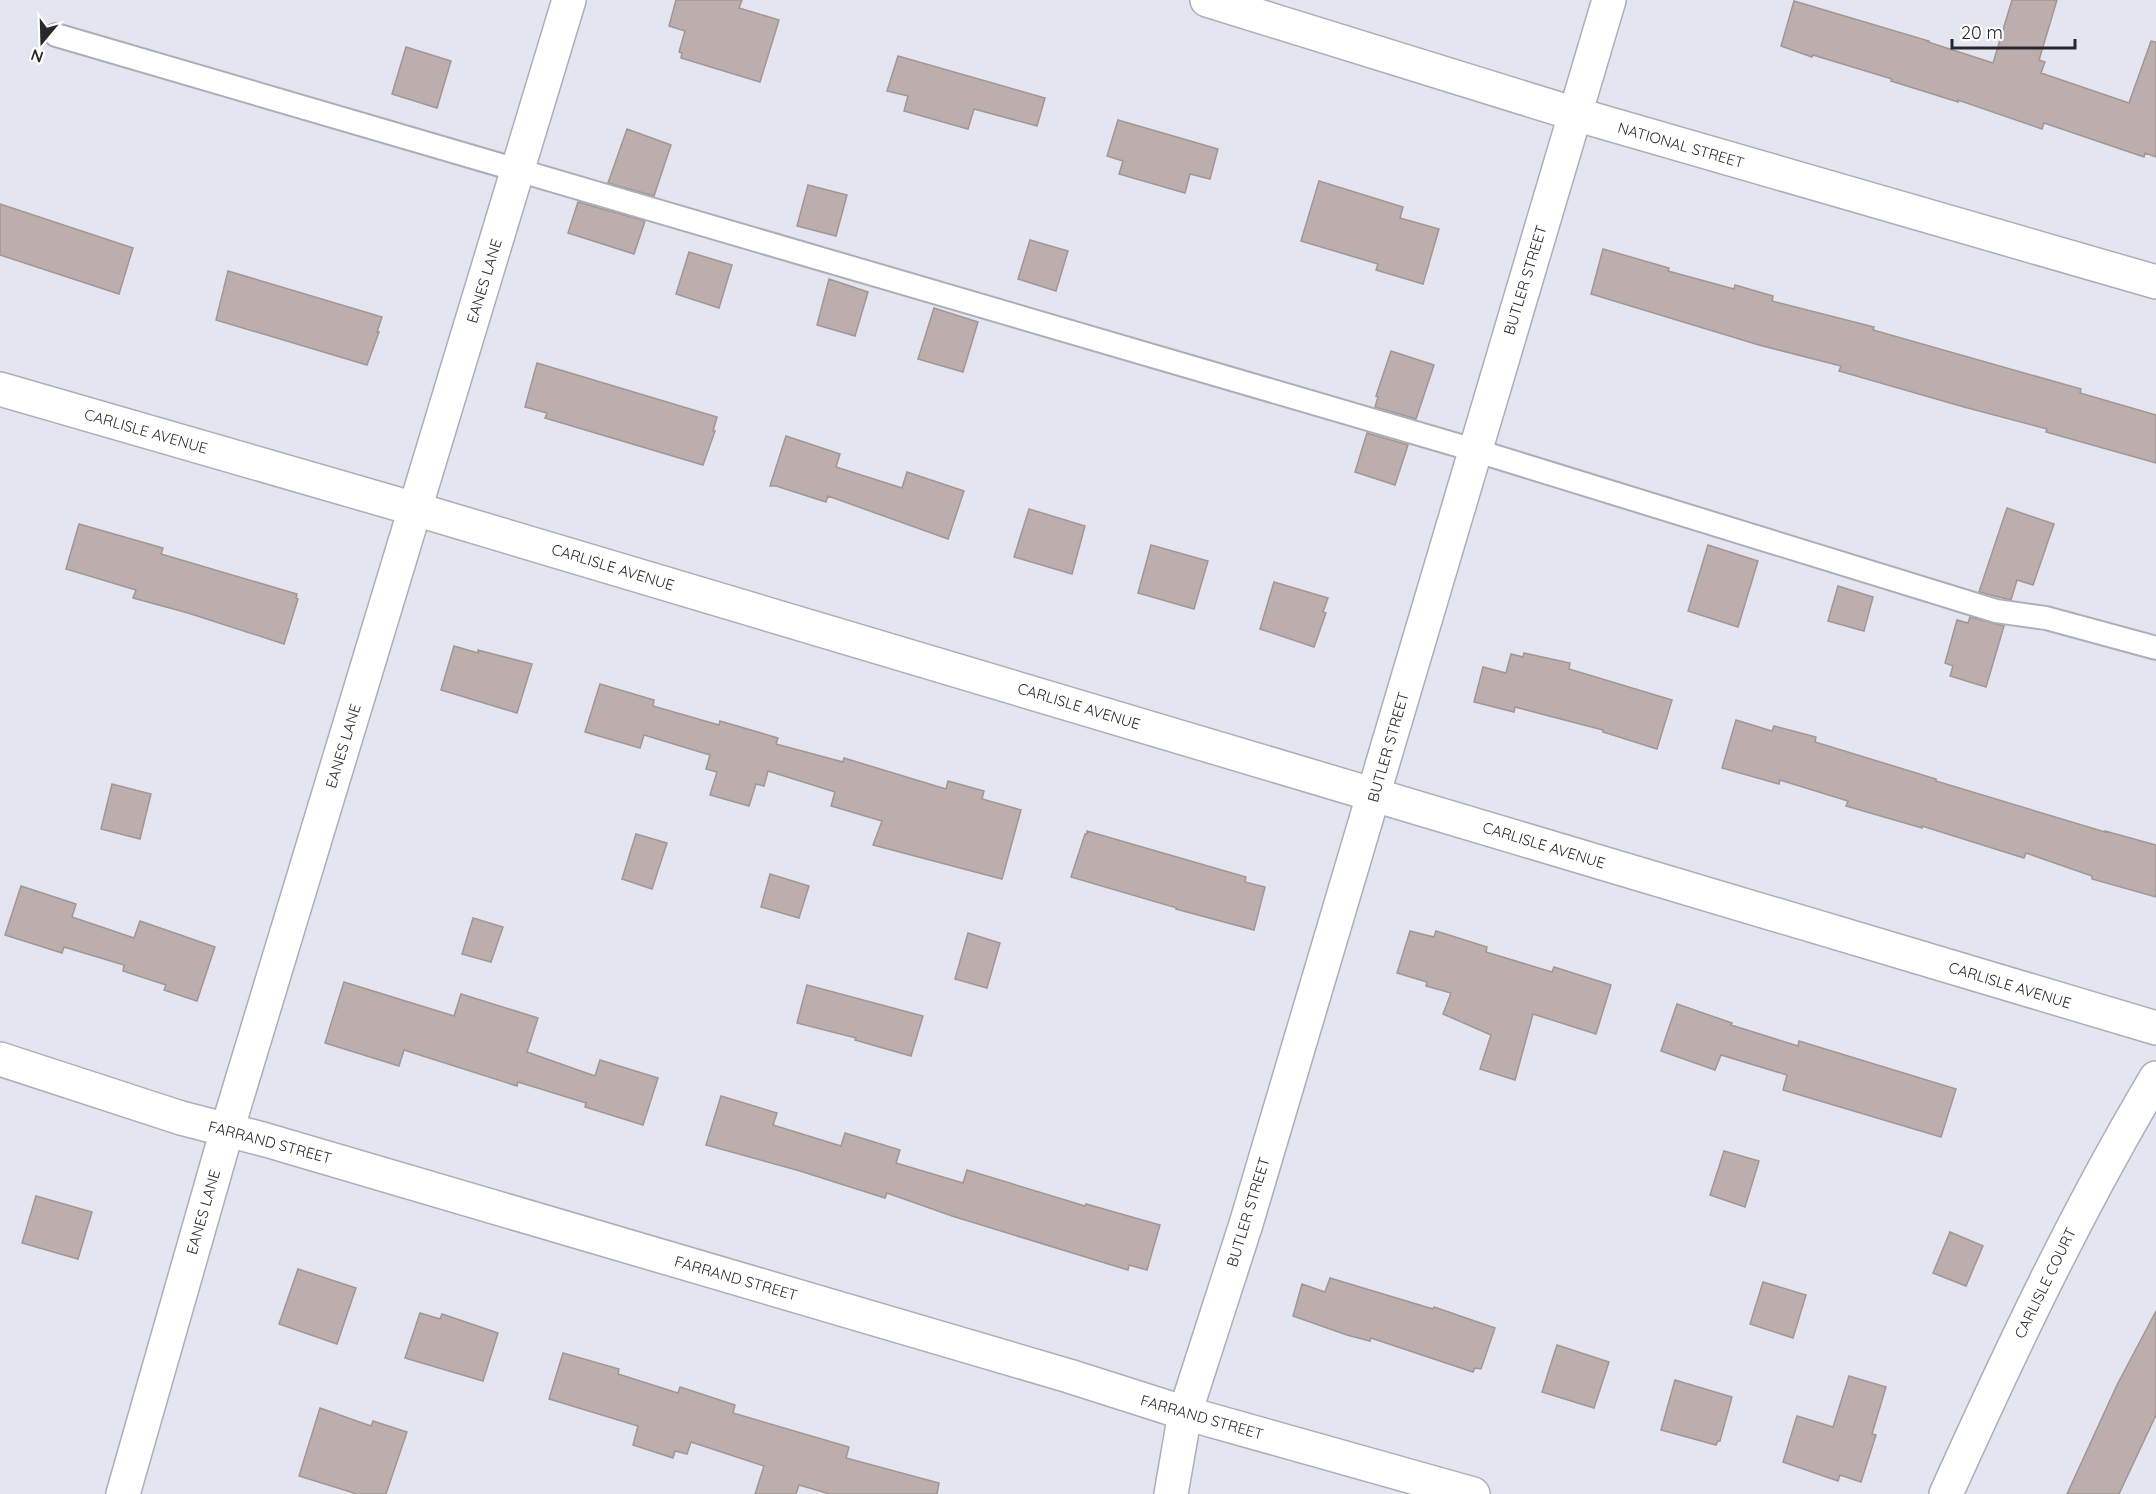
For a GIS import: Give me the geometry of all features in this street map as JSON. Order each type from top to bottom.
[{"type":"street","name":"EANES LANE","points":[[123,1494],[227,1130],[569,0]]},
{"type":"street","name":"NATIONAL STREET","points":[[1207,0],[1575,114],[2156,282]]},
{"type":"street","name":"BUTLER STREET","points":[[1171,1494],[1185,1413],[1249,1212],[1609,0]]},
{"type":"street","name":"CARLISLE AVENUE","points":[[0,389],[415,508],[2156,1028]]},
{"type":"street","name":"FARRAND STREET","points":[[0,1059],[181,1118],[278,1143],[1069,1376],[1185,1413],[1473,1494]]},
{"type":"street","name":"CARLISLE COURT","points":[[1946,1494],[2067,1237],[2111,1154],[2156,1078]]},
{"type":"lane","points":[[56,35],[1474,450],[1996,611],[2046,618],[2156,648]]},
{"type":"building","points":[[676,0],[742,0],[739,8],[779,20],[760,82],[681,58],[682,53],[679,52],[685,31],[669,26]]},
{"type":"building","points":[[2012,0],[2057,0],[2039,60],[2045,62],[2041,73],[2129,103],[2151,41],[2156,42],[2156,157],[2145,153],[2144,157],[2044,123],[2042,129],[1958,100],[1958,102],[1891,81],[1892,79],[1781,46],[1794,1],[1929,41],[1993,63]]},
{"type":"building","points":[[406,47],[451,61],[437,108],[392,94]]},
{"type":"building","points":[[898,56],[1045,98],[1037,126],[974,109],[968,129],[904,111],[908,96],[887,91]]},
{"type":"building","points":[[1118,120],[1218,149],[1210,179],[1190,174],[1185,193],[1119,174],[1123,161],[1107,156]]},
{"type":"building","points":[[627,129],[671,145],[654,196],[608,183]]},
{"type":"building","points":[[1319,181],[1403,207],[1400,218],[1439,229],[1423,284],[1376,270],[1378,264],[1301,241]]},
{"type":"building","points":[[808,185],[847,195],[836,236],[797,226]]},
{"type":"building","points":[[578,202],[645,221],[634,254],[568,233]]},
{"type":"building","points":[[0,204],[133,248],[119,294],[0,255]]},
{"type":"building","points":[[1030,240],[1068,251],[1056,291],[1018,279]]},
{"type":"building","points":[[1603,249],[1669,268],[1668,271],[1734,289],[1735,285],[1773,296],[1772,301],[1874,327],[1873,330],[2081,389],[2080,393],[2156,415],[2156,463],[2046,432],[2047,429],[1839,371],[1841,366],[1759,345],[1591,294]]},
{"type":"building","points":[[689,252],[732,265],[719,308],[676,294]]},
{"type":"building","points":[[228,271],[382,317],[367,365],[216,320]]},
{"type":"building","points":[[829,279],[868,292],[855,336],[817,325]]},
{"type":"building","points":[[934,308],[978,322],[963,372],[918,359]]},
{"type":"building","points":[[1391,351],[1434,365],[1416,419],[1375,407],[1378,397],[1376,396]]},
{"type":"building","points":[[537,363],[717,417],[713,431],[715,431],[703,465],[545,418],[547,413],[525,407]]},
{"type":"building","points":[[1367,433],[1408,445],[1395,485],[1355,472]]},
{"type":"building","points":[[786,436],[840,454],[836,467],[902,488],[907,472],[964,491],[948,539],[828,496],[826,502],[770,486]]},
{"type":"building","points":[[2007,508],[2054,524],[2033,585],[2017,580],[2011,600],[1979,592]]},
{"type":"building","points":[[1029,509],[1085,526],[1072,574],[1014,557]]},
{"type":"building","points":[[79,524],[163,548],[161,554],[297,594],[298,599],[284,644],[133,598],[136,590],[66,569]]},
{"type":"building","points":[[1151,545],[1208,561],[1194,609],[1138,593]]},
{"type":"building","points":[[1708,545],[1758,561],[1738,627],[1688,611]]},
{"type":"building","points":[[1274,582],[1328,598],[1323,612],[1326,613],[1314,647],[1260,629]]},
{"type":"building","points":[[1838,586],[1873,597],[1864,631],[1828,621]]},
{"type":"building","points":[[1970,617],[2004,626],[1986,687],[1950,676],[1953,666],[1945,663],[1957,620],[1968,623]]},
{"type":"building","points":[[454,646],[532,664],[517,713],[441,690]]},
{"type":"building","points":[[1524,653],[1570,663],[1569,669],[1672,700],[1657,749],[1603,732],[1603,730],[1515,707],[1514,712],[1474,702],[1483,667],[1506,673],[1511,654],[1523,657]]},
{"type":"building","points":[[600,684],[654,700],[653,706],[719,725],[720,721],[778,738],[776,744],[843,762],[844,758],[946,789],[948,781],[984,791],[982,799],[1021,810],[1002,879],[873,845],[882,821],[831,806],[835,792],[768,771],[764,786],[756,784],[749,806],[710,795],[717,772],[706,769],[710,755],[644,735],[640,748],[585,732]]},
{"type":"building","points":[[1736,720],[1772,731],[1774,726],[1816,737],[1815,742],[1936,779],[1936,781],[2156,845],[2156,897],[2092,879],[2092,876],[2026,853],[2024,858],[1922,826],[1922,828],[1846,806],[1848,801],[1780,780],[1779,784],[1722,768]]},
{"type":"building","points":[[112,784],[151,794],[140,839],[101,829]]},
{"type":"building","points":[[1087,831],[1246,877],[1245,882],[1265,887],[1254,930],[1071,877]]},
{"type":"building","points":[[636,834],[667,843],[652,889],[622,879]]},
{"type":"building","points":[[770,874],[809,886],[799,918],[761,907]]},
{"type":"building","points":[[21,886],[76,904],[72,917],[134,938],[140,921],[215,947],[197,1001],[164,990],[166,985],[123,971],[124,965],[64,947],[62,953],[5,935]]},
{"type":"building","points":[[473,918],[503,927],[491,962],[462,954]]},
{"type":"building","points":[[1410,931],[1434,937],[1436,931],[1487,947],[1486,952],[1552,972],[1554,967],[1611,985],[1596,1034],[1533,1014],[1515,1080],[1480,1069],[1491,1035],[1443,1014],[1451,993],[1426,986],[1427,982],[1397,973]]},
{"type":"building","points":[[968,933],[1000,943],[987,988],[955,979]]},
{"type":"building","points":[[344,982],[454,1016],[461,994],[538,1018],[527,1052],[595,1076],[600,1060],[658,1078],[643,1125],[585,1107],[586,1103],[518,1082],[517,1086],[404,1050],[399,1066],[325,1043]]},
{"type":"building","points":[[807,985],[923,1016],[911,1056],[855,1040],[856,1038],[797,1023]]},
{"type":"building","points":[[1677,1004],[1732,1023],[1731,1025],[1798,1046],[1799,1041],[1956,1089],[1941,1137],[1783,1090],[1787,1075],[1721,1055],[1715,1070],[1661,1051]]},
{"type":"building","points":[[721,1096],[777,1113],[773,1125],[841,1146],[845,1133],[900,1150],[896,1163],[963,1183],[967,1170],[1085,1206],[1086,1204],[1160,1225],[1147,1270],[1129,1265],[1128,1270],[952,1216],[887,1193],[885,1198],[706,1145]]},
{"type":"building","points":[[1724,1151],[1759,1161],[1745,1207],[1710,1195]]},
{"type":"building","points":[[36,1196],[92,1212],[78,1259],[22,1243]]},
{"type":"building","points":[[1950,1232],[1983,1246],[1966,1286],[1933,1273]]},
{"type":"building","points":[[298,1269],[356,1288],[337,1344],[279,1324]]},
{"type":"building","points":[[1330,1278],[1433,1309],[1434,1307],[1495,1328],[1481,1369],[1475,1368],[1473,1372],[1371,1338],[1370,1341],[1347,1335],[1293,1316],[1302,1284],[1325,1292]]},
{"type":"building","points":[[1763,1282],[1806,1295],[1793,1338],[1750,1324]]},
{"type":"building","points":[[2156,1311],[2156,1415],[2119,1494],[2067,1494],[2117,1385]]},
{"type":"building","points":[[420,1313],[440,1319],[442,1314],[498,1333],[483,1381],[405,1358]]},
{"type":"building","points":[[1557,1345],[1609,1362],[1594,1408],[1542,1392]]},
{"type":"building","points":[[563,1353],[619,1369],[618,1374],[678,1393],[680,1387],[735,1405],[733,1413],[849,1447],[846,1458],[939,1483],[937,1494],[830,1494],[799,1485],[796,1494],[755,1494],[764,1466],[691,1442],[687,1454],[675,1451],[673,1458],[633,1445],[638,1426],[549,1399]]},
{"type":"building","points":[[1849,1376],[1886,1387],[1872,1434],[1876,1435],[1861,1482],[1840,1475],[1838,1481],[1783,1462],[1797,1416],[1833,1427]]},
{"type":"building","points":[[1675,1380],[1732,1397],[1720,1441],[1716,1445],[1661,1430]]},
{"type":"building","points":[[320,1408],[371,1426],[373,1421],[407,1432],[386,1494],[357,1494],[299,1476]]}]
